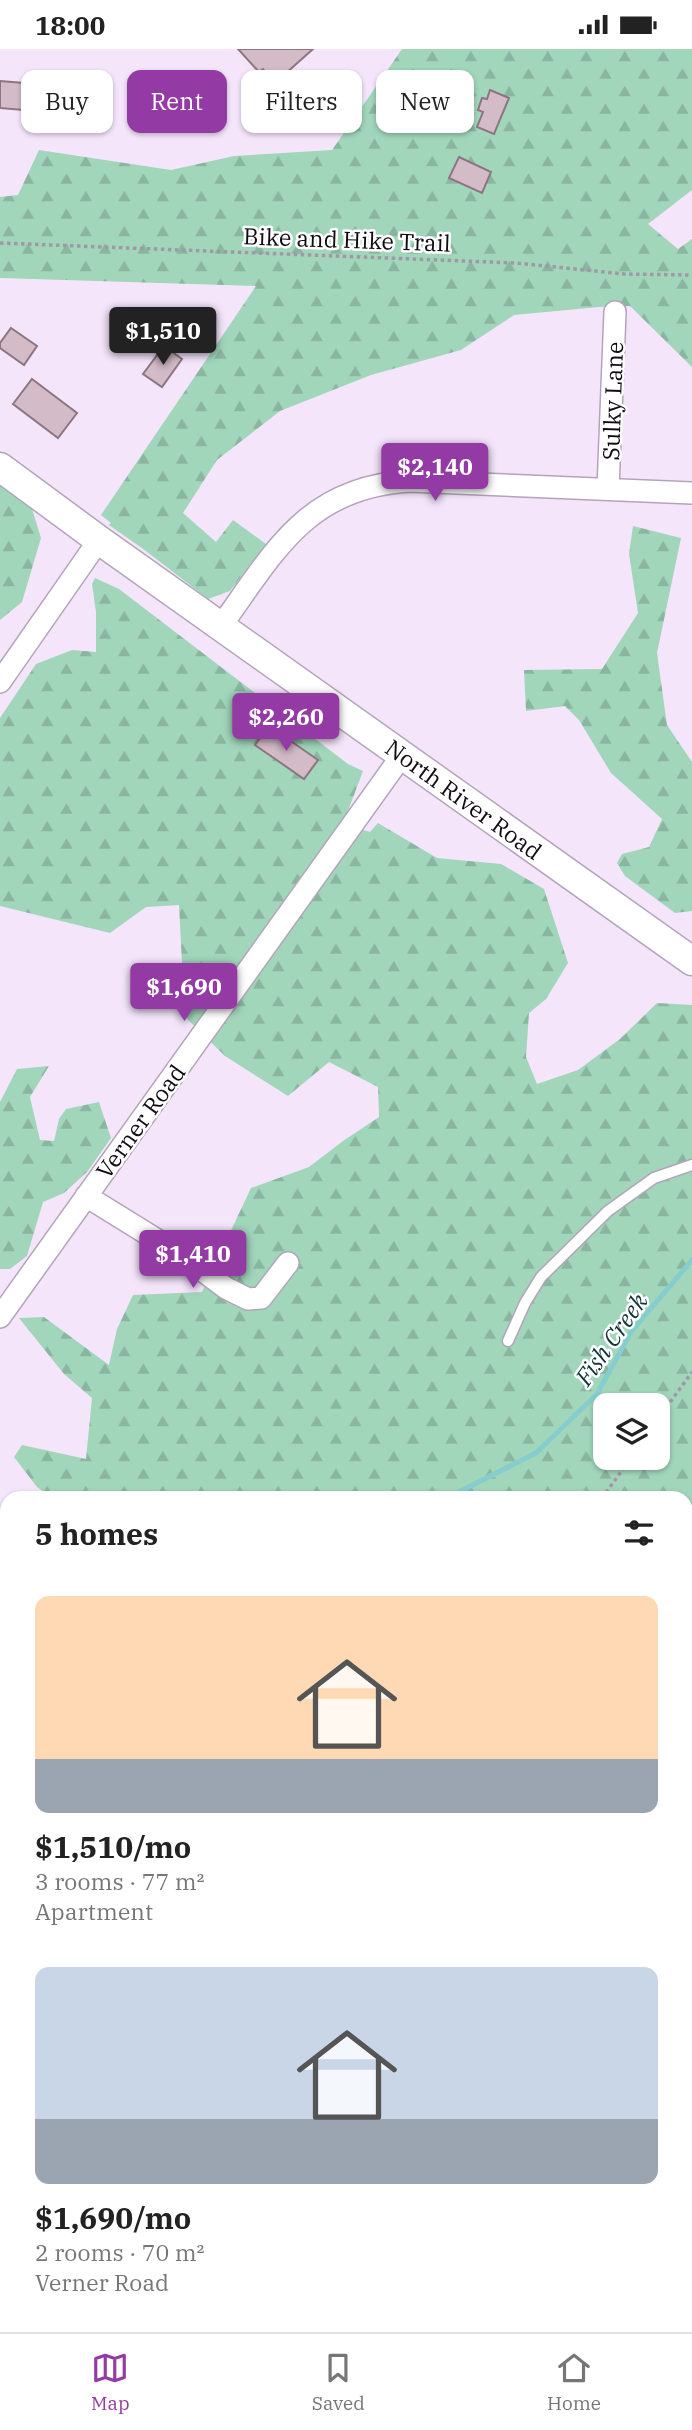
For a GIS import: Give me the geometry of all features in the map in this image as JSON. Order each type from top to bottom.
[{"type":"street","name":"Sulky Lane","points":[[608,489],[615,312]]},
{"type":"street","name":"North River Road","points":[[0,467],[692,961]]},
{"type":"street","points":[[221,626],[276,549],[296,526],[320,508],[359,489],[390,482],[410,481],[692,493]]},
{"type":"street","points":[[0,682],[99,540]]},
{"type":"street","name":"Verner Road","points":[[0,1317],[403,754]]},
{"type":"street","points":[[86,1196],[183,1256],[226,1288],[248,1299],[261,1298],[288,1263]]},
{"type":"lane","points":[[509,1341],[525,1303],[541,1277],[608,1211],[654,1178],[692,1165]]},
{"type":"path","name":"Bike and Hike Trail","points":[[0,243],[516,263],[624,274],[692,275]]},
{"type":"path","points":[[670,1402],[692,1372]]},
{"type":"path","points":[[607,1491],[622,1470]]},
{"type":"green space","points":[[402,49],[692,49],[692,190],[648,224],[678,249],[692,239],[692,367],[630,306],[514,315],[461,350],[371,375],[280,411],[217,460],[183,513],[216,542],[233,520],[266,544],[230,591],[208,599],[109,525],[111,523],[101,515],[256,286],[0,278],[0,197],[18,195],[39,150],[171,170],[234,156],[332,150],[344,133],[362,133],[362,107],[376,87],[376,133],[474,133],[474,70],[387,70]]},
{"type":"green space","points":[[0,485],[32,509],[41,538],[22,602],[0,620]]},
{"type":"green space","points":[[633,526],[681,538],[657,653],[667,725],[692,762],[692,911],[675,913],[625,876],[617,863],[622,854],[649,847],[662,819],[611,773],[579,720],[565,706],[526,711],[524,670],[602,669],[638,613],[629,554]]},
{"type":"green space","points":[[95,578],[119,589],[348,764],[363,771],[343,824],[370,832],[378,823],[437,858],[501,864],[544,889],[568,963],[546,999],[529,1013],[526,1057],[537,1084],[578,1070],[620,1039],[657,1003],[692,1005],[692,1491],[42,1491],[14,1457],[22,1445],[86,1459],[92,1398],[64,1374],[19,1318],[44,1317],[109,1365],[117,1329],[133,1295],[202,1292],[251,1188],[309,1167],[379,1117],[378,1087],[329,1062],[288,1096],[225,1056],[173,1005],[182,963],[179,905],[146,907],[110,933],[0,906],[0,718],[36,664],[72,650],[96,652],[96,612],[92,584]]},
{"type":"green space","points":[[49,1066],[30,1097],[40,1140],[54,1141],[59,1119],[66,1109],[99,1102],[111,1138],[87,1172],[64,1193],[43,1202],[27,1256],[10,1269],[0,1269],[0,1102],[17,1069]]},
{"type":"building","points":[[238,49],[313,49],[290,70],[257,70]]},
{"type":"building","points":[[0,81],[21,83],[21,110],[0,108]]},
{"type":"building","points":[[490,90],[509,98],[494,134],[477,127],[483,112],[478,110],[482,98],[487,99]]},
{"type":"building","points":[[459,157],[491,172],[482,193],[449,178]]},
{"type":"building","points":[[11,328],[37,346],[24,365],[0,348],[0,343]]},
{"type":"building","points":[[164,346],[182,359],[162,387],[143,374]]},
{"type":"building","points":[[32,379],[77,413],[58,438],[13,404]]},
{"type":"building","points":[[269,726],[318,760],[304,779],[255,745]]},
{"type":"waterway","name":"Fish Creek","points":[[461,1491],[536,1453],[597,1394],[631,1332],[692,1260]]}]
